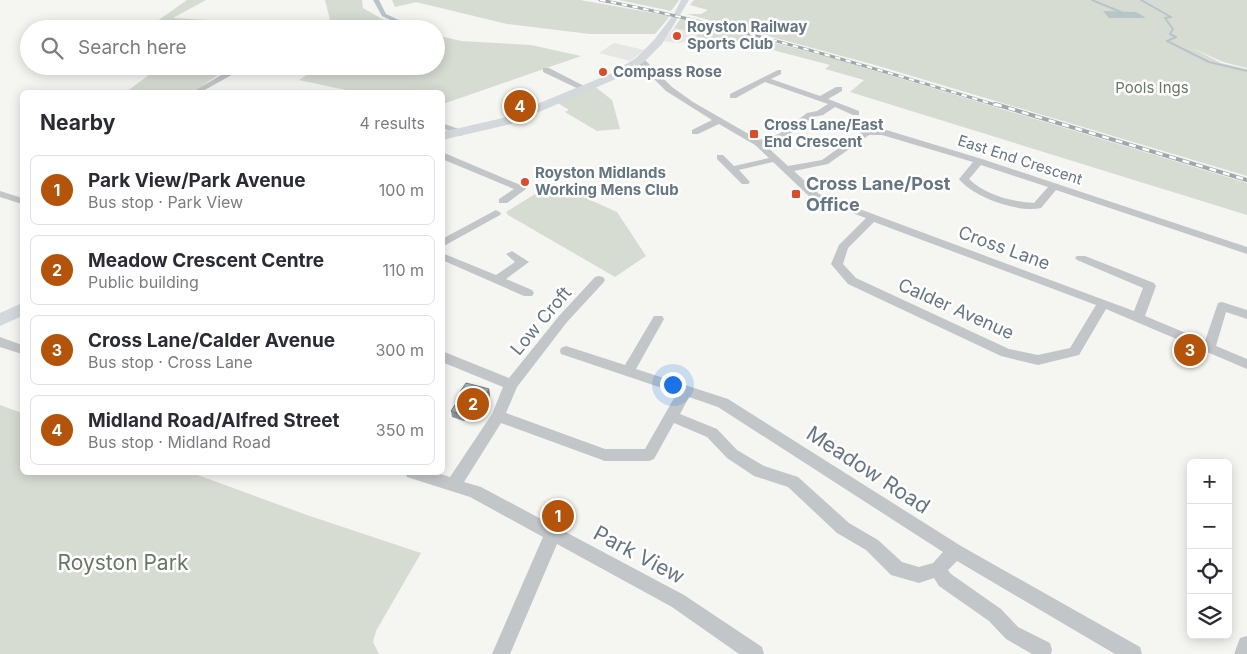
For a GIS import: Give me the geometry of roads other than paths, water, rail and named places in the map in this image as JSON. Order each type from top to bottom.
[{"type":"main road","points":[[445,136],[507,121],[586,89],[640,60],[662,37],[685,0]]},
{"type":"main road","points":[[0,320],[20,310]]},
{"type":"street","name":"Cross Lane","points":[[640,60],[670,89],[718,121],[758,143],[815,196],[1102,303],[1247,364]]},
{"type":"street","points":[[546,70],[586,89]]},
{"type":"street","points":[[733,96],[778,72]]},
{"type":"street","points":[[200,90],[227,75]]},
{"type":"street","points":[[766,80],[856,113]]},
{"type":"street","points":[[821,99],[839,89]]},
{"type":"street","points":[[758,143],[782,136],[810,115],[820,113],[835,104]]},
{"type":"street","points":[[695,132],[718,121]]},
{"type":"street","points":[[445,127],[461,133]]},
{"type":"street","name":"East End Crescent","points":[[788,169],[824,162],[867,132],[883,132],[979,161],[1247,251]]},
{"type":"street","points":[[445,156],[521,189],[503,202]]},
{"type":"street","points":[[720,157],[745,182]]},
{"type":"street","points":[[732,169],[776,159]]},
{"type":"street","points":[[979,161],[964,179],[969,187],[1024,207],[1037,206],[1054,186]]},
{"type":"street","points":[[0,194],[20,200]]},
{"type":"street","points":[[445,242],[496,213]]},
{"type":"street","name":"Calder Avenue","points":[[872,217],[843,247],[837,264],[852,281],[1006,353],[1038,360],[1074,352],[1102,303]]},
{"type":"street","points":[[497,280],[527,264],[512,254]]},
{"type":"street","points":[[445,257],[528,293]]},
{"type":"street","points":[[1081,258],[1150,286],[1138,318]]},
{"type":"street","name":"Low Croft","points":[[453,485],[498,416],[511,385],[563,319],[599,280]]},
{"type":"street","points":[[1209,347],[1222,306],[1247,315]]},
{"type":"street","points":[[628,371],[658,319]]},
{"type":"street","points":[[0,342],[20,349]]},
{"type":"street","name":"Meadow Road","points":[[566,350],[724,403],[955,551],[1133,654]]},
{"type":"street","points":[[445,357],[511,385]]},
{"type":"street","points":[[498,416],[605,455],[649,455],[686,390]]},
{"type":"street","points":[[672,417],[693,424],[712,434],[732,454],[759,471],[793,482],[843,528],[872,545],[897,569],[919,575],[938,570],[955,551]]},
{"type":"street","name":"Park View","points":[[421,475],[475,492],[678,601],[755,654]]},
{"type":"street","points":[[501,654],[553,534]]},
{"type":"street","points":[[938,570],[945,580],[995,615],[1012,632],[1043,650]]},
{"type":"street","points":[[1243,654],[1247,645]]},
{"type":"waterway","points":[[376,0],[384,15],[395,20]]},
{"type":"waterway","points":[[1092,0],[1121,12]]},
{"type":"waterway","points":[[1141,0],[1171,17],[1165,18],[1173,29],[1170,34],[1176,37],[1167,41],[1209,62],[1247,71]]},
{"type":"railway","points":[[600,0],[751,34],[999,106]]},
{"type":"railway","points":[[995,104],[1247,180]]},
{"type":"place","name":"Royston Railway Sports Club","points":[[677,36]]},
{"type":"place","name":"Compass Rose","points":[[603,72]]},
{"type":"place","name":"Midland Road/Alfred Street","points":[[520,106]]},
{"type":"place","name":"Cross Lane/East End Crescent","points":[[754,134]]},
{"type":"place","name":"Royston Midlands Working Mens Club","points":[[525,182]]},
{"type":"place","name":"Cross Lane/Post Office","points":[[796,194]]},
{"type":"place","name":"Cross Lane/Calder Avenue","points":[[1190,350]]},
{"type":"place","name":"Meadow Crescent Centre","points":[[473,404]]},
{"type":"place","name":"Park View/Park Avenue","points":[[558,516]]},
{"type":"park label","name":"Pools Ings","points":[[1152,88]]},
{"type":"park label","name":"Royston Park","points":[[123,563]]}]
